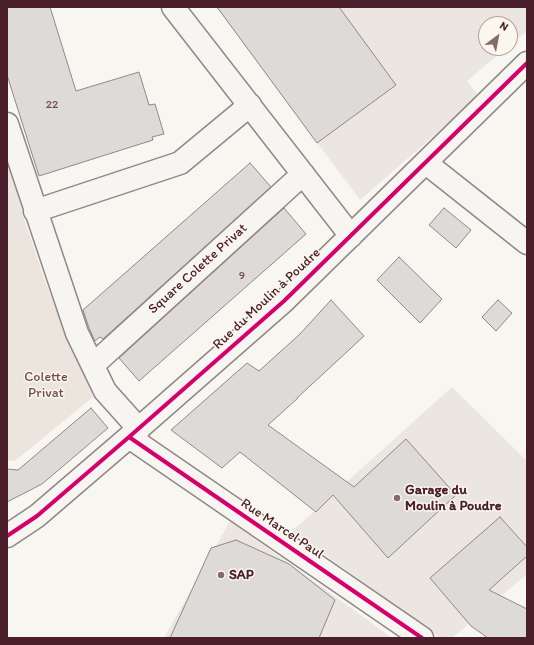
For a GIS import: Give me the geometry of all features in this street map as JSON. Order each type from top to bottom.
[{"type":"street","points":[[173,7],[352,236]]},
{"type":"street","name":"Rue du Moulin à Poudre","points":[[7,536],[37,516],[284,301],[527,63]]},
{"type":"street","points":[[36,210],[180,163],[250,106]]},
{"type":"street","points":[[7,124],[78,333],[106,391],[134,433]]},
{"type":"street","points":[[426,163],[527,243]]},
{"type":"street","name":"Square Colette Privat","points":[[93,365],[303,174]]},
{"type":"street","name":"Rue Marcel Paul","points":[[134,433],[422,638]]},
{"type":"shaded area","points":[[216,7],[527,7],[527,31],[518,38],[518,16],[478,16],[478,56],[497,56],[467,81],[479,96],[360,200]]},
{"type":"shaded area","points":[[7,153],[26,225],[7,240]]},
{"type":"shaded area","points":[[452,387],[527,461],[527,574],[452,638],[440,638],[292,531]]},
{"type":"shaded area","points":[[230,521],[369,621],[392,638],[164,638]]},
{"type":"green space","name":"Colette Privat","points":[[26,225],[46,284],[93,397],[15,461],[7,460],[7,240]]},
{"type":"building","points":[[7,7],[50,7],[76,91],[139,72],[149,105],[155,104],[164,134],[152,137],[153,140],[39,176],[7,75]]},
{"type":"building","points":[[217,7],[339,7],[396,85],[317,143]]},
{"type":"building","points":[[250,163],[271,187],[103,339],[100,337],[95,341],[83,310]]},
{"type":"building","points":[[284,208],[306,234],[139,381],[119,358]]},
{"type":"building","points":[[444,208],[471,230],[456,248],[429,225]]},
{"type":"building","points":[[399,257],[442,299],[420,323],[377,280]]},
{"type":"building","points":[[331,300],[364,336],[268,425],[354,487],[406,439],[456,495],[388,558],[333,495],[316,512],[240,452],[222,468],[171,430],[247,363],[259,371],[300,334]]},
{"type":"building","points":[[498,300],[512,313],[496,331],[482,317]]},
{"type":"building","points":[[91,408],[108,428],[42,484],[7,502],[7,469],[18,470]]},
{"type":"building","points":[[500,517],[527,547],[527,556],[489,590],[527,609],[527,638],[488,638],[471,626],[430,578]]},
{"type":"building","points":[[236,540],[289,564],[335,600],[319,638],[170,638],[211,548]]},
{"type":"cycle path","points":[[7,536],[37,516],[284,301],[527,63]]},
{"type":"cycle path","points":[[129,437],[422,638]]},
{"type":"place","name":"Garage du Moulin à Poudre","points":[[397,498]]},
{"type":"place","name":"SAP","points":[[221,575]]}]
